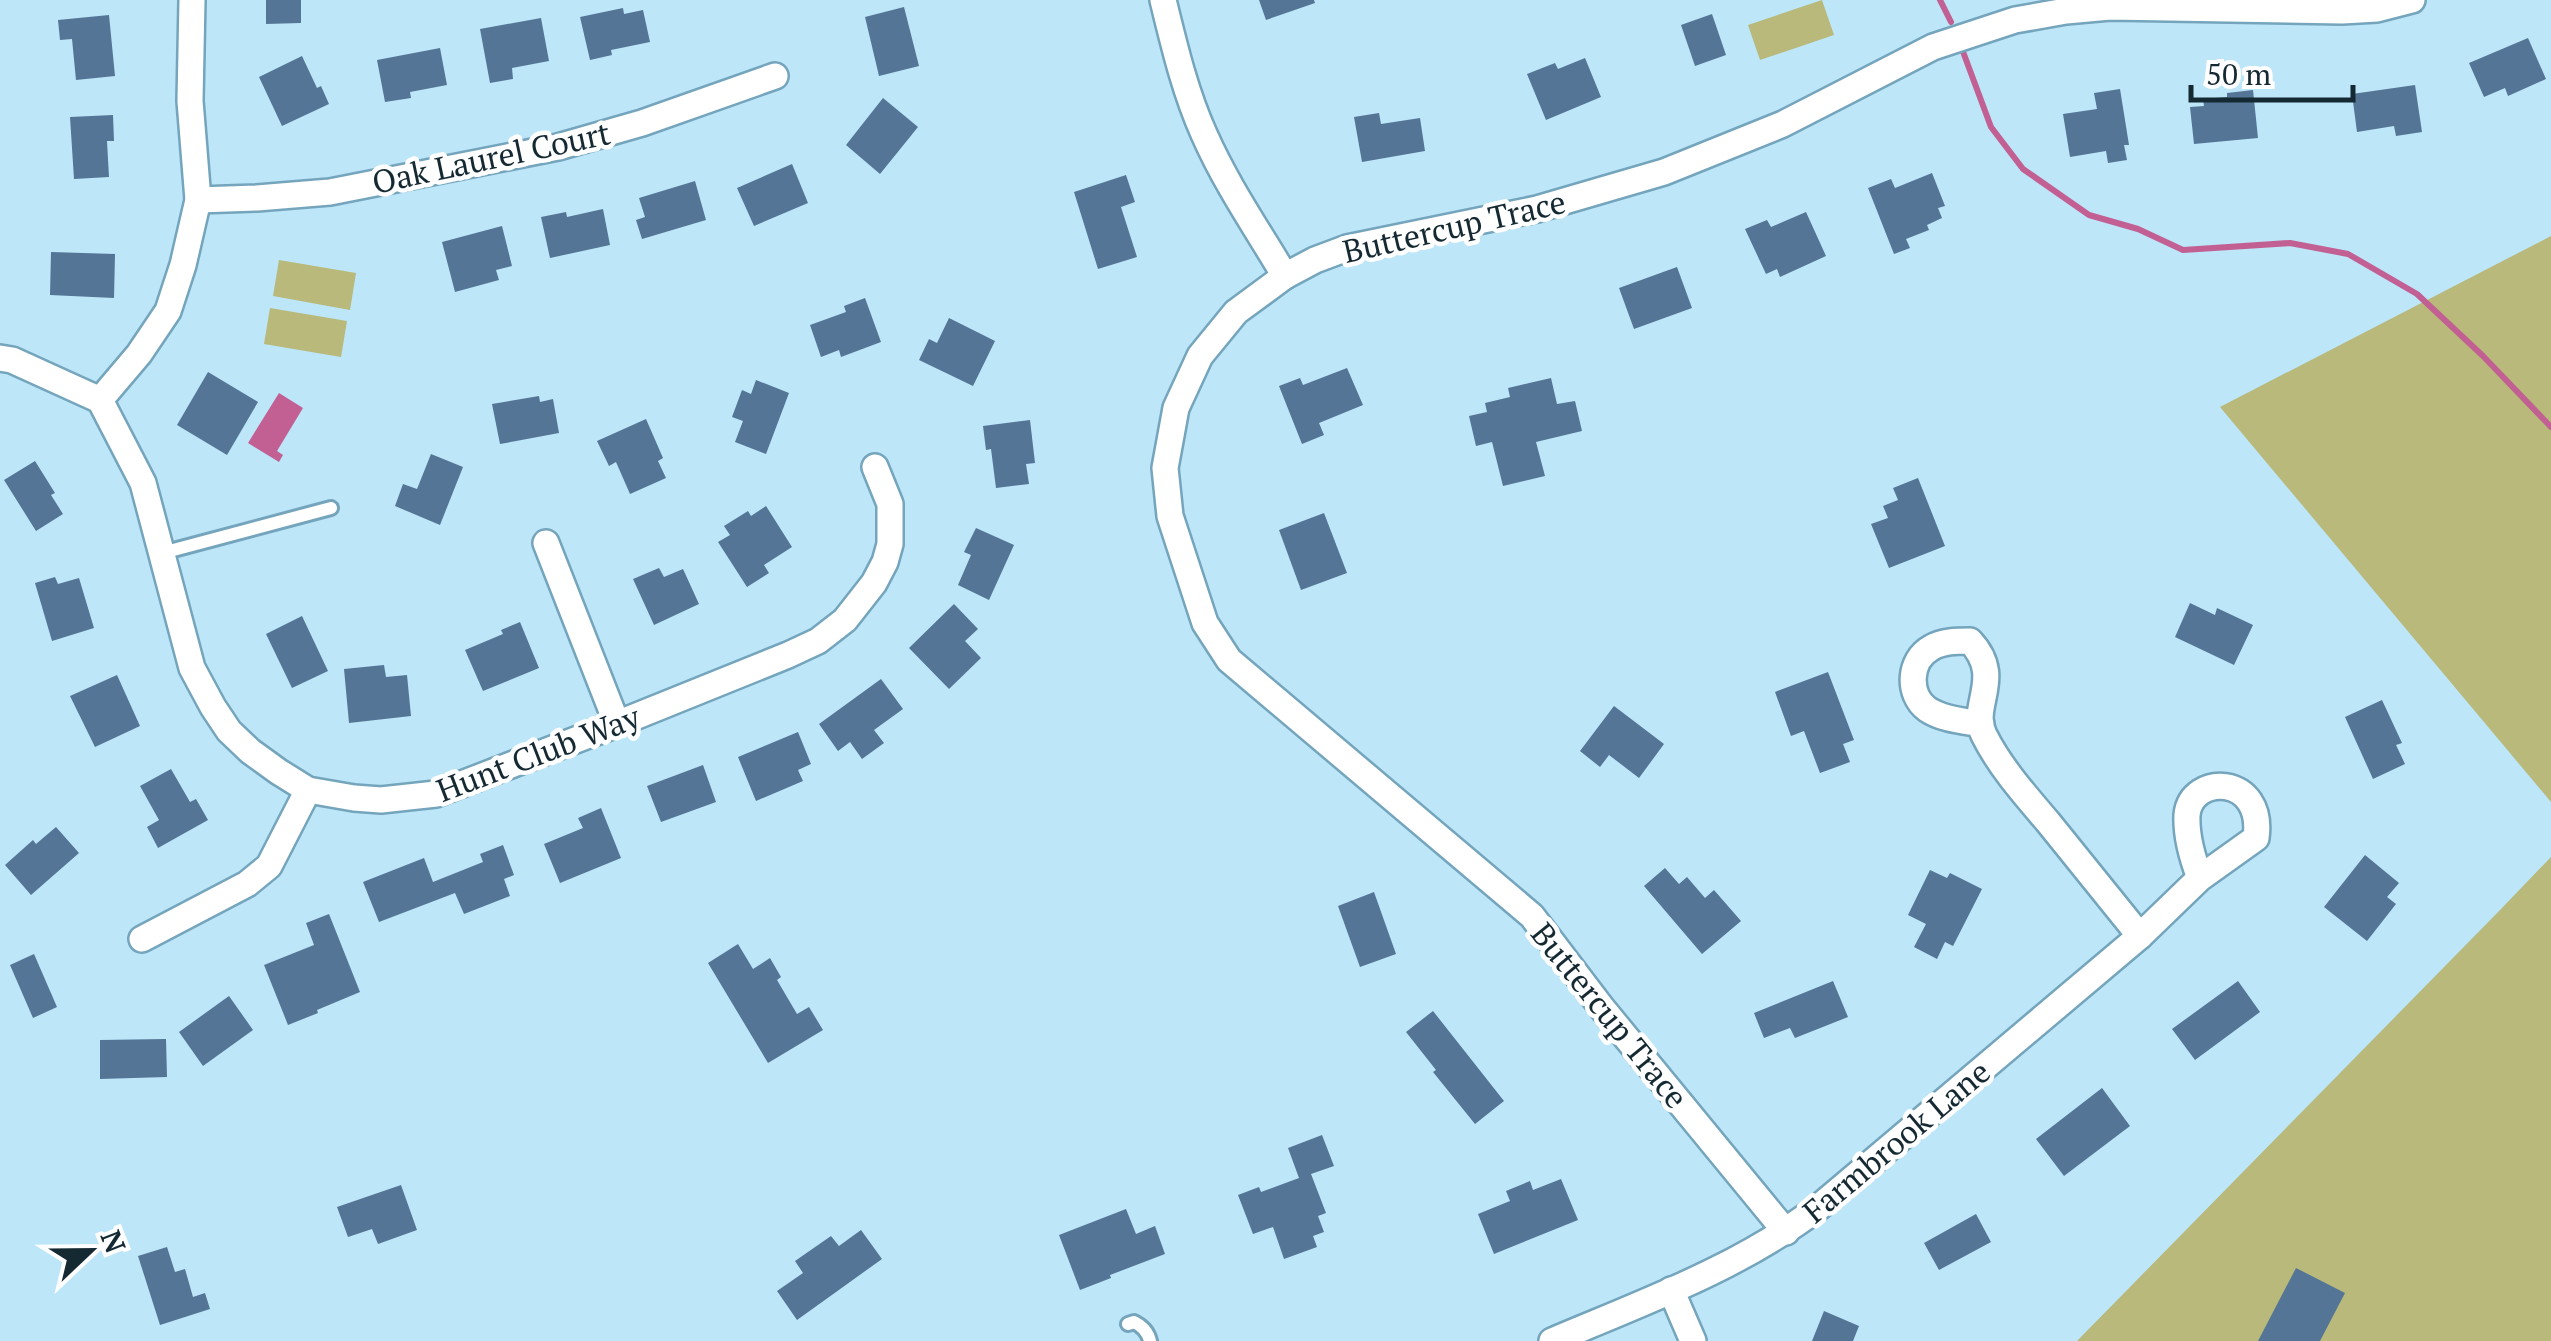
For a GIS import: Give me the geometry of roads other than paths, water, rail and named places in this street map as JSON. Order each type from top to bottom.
[{"type":"street","points":[[0,358],[100,400],[139,354],[168,311],[198,200],[190,101],[192,0]]},
{"type":"street","points":[[1163,0],[1181,71],[1202,130],[1223,174],[1285,276]]},
{"type":"street","name":"Buttercup Trace","points":[[1786,1232],[1602,1008],[1532,916],[1229,660],[1205,623],[1170,516],[1165,468],[1176,408],[1200,356],[1236,312],[1285,276],[1315,260],[1347,248],[1537,209],[1664,172],[1782,124],[1933,48],[2015,20],[2110,7],[2342,11],[2412,0]]},
{"type":"street","name":"Oak Laurel Court","points":[[198,200],[330,192],[558,146],[642,123],[775,76]]},
{"type":"street","name":"Hunt Club Way","points":[[100,400],[143,483],[192,668],[212,707],[229,732],[278,772],[308,790],[354,798],[381,800],[436,794],[818,641],[845,620],[885,562],[890,544],[890,504],[876,467]]},
{"type":"street","points":[[546,542],[616,724]]},
{"type":"street","points":[[1981,724],[1982,732],[2012,778],[2140,936]]},
{"type":"street","points":[[142,939],[247,884],[269,866],[308,790]]},
{"type":"street","name":"Farmbrook Lane","points":[[1552,1341],[1737,1261],[1786,1232],[2140,936],[2200,878]]},
{"type":"street","points":[[1671,1290],[1693,1341]]},
{"type":"lane","points":[[162,553],[330,508]]},
{"type":"lane","points":[[1128,1324],[1141,1325],[1150,1341]]},
{"type":"waterway","points":[[1940,0],[1951,22]]},
{"type":"waterway","points":[[1962,49],[1991,127],[2023,169],[2089,215],[2138,229],[2183,250],[2290,243],[2348,254],[2417,294],[2551,427]]}]
